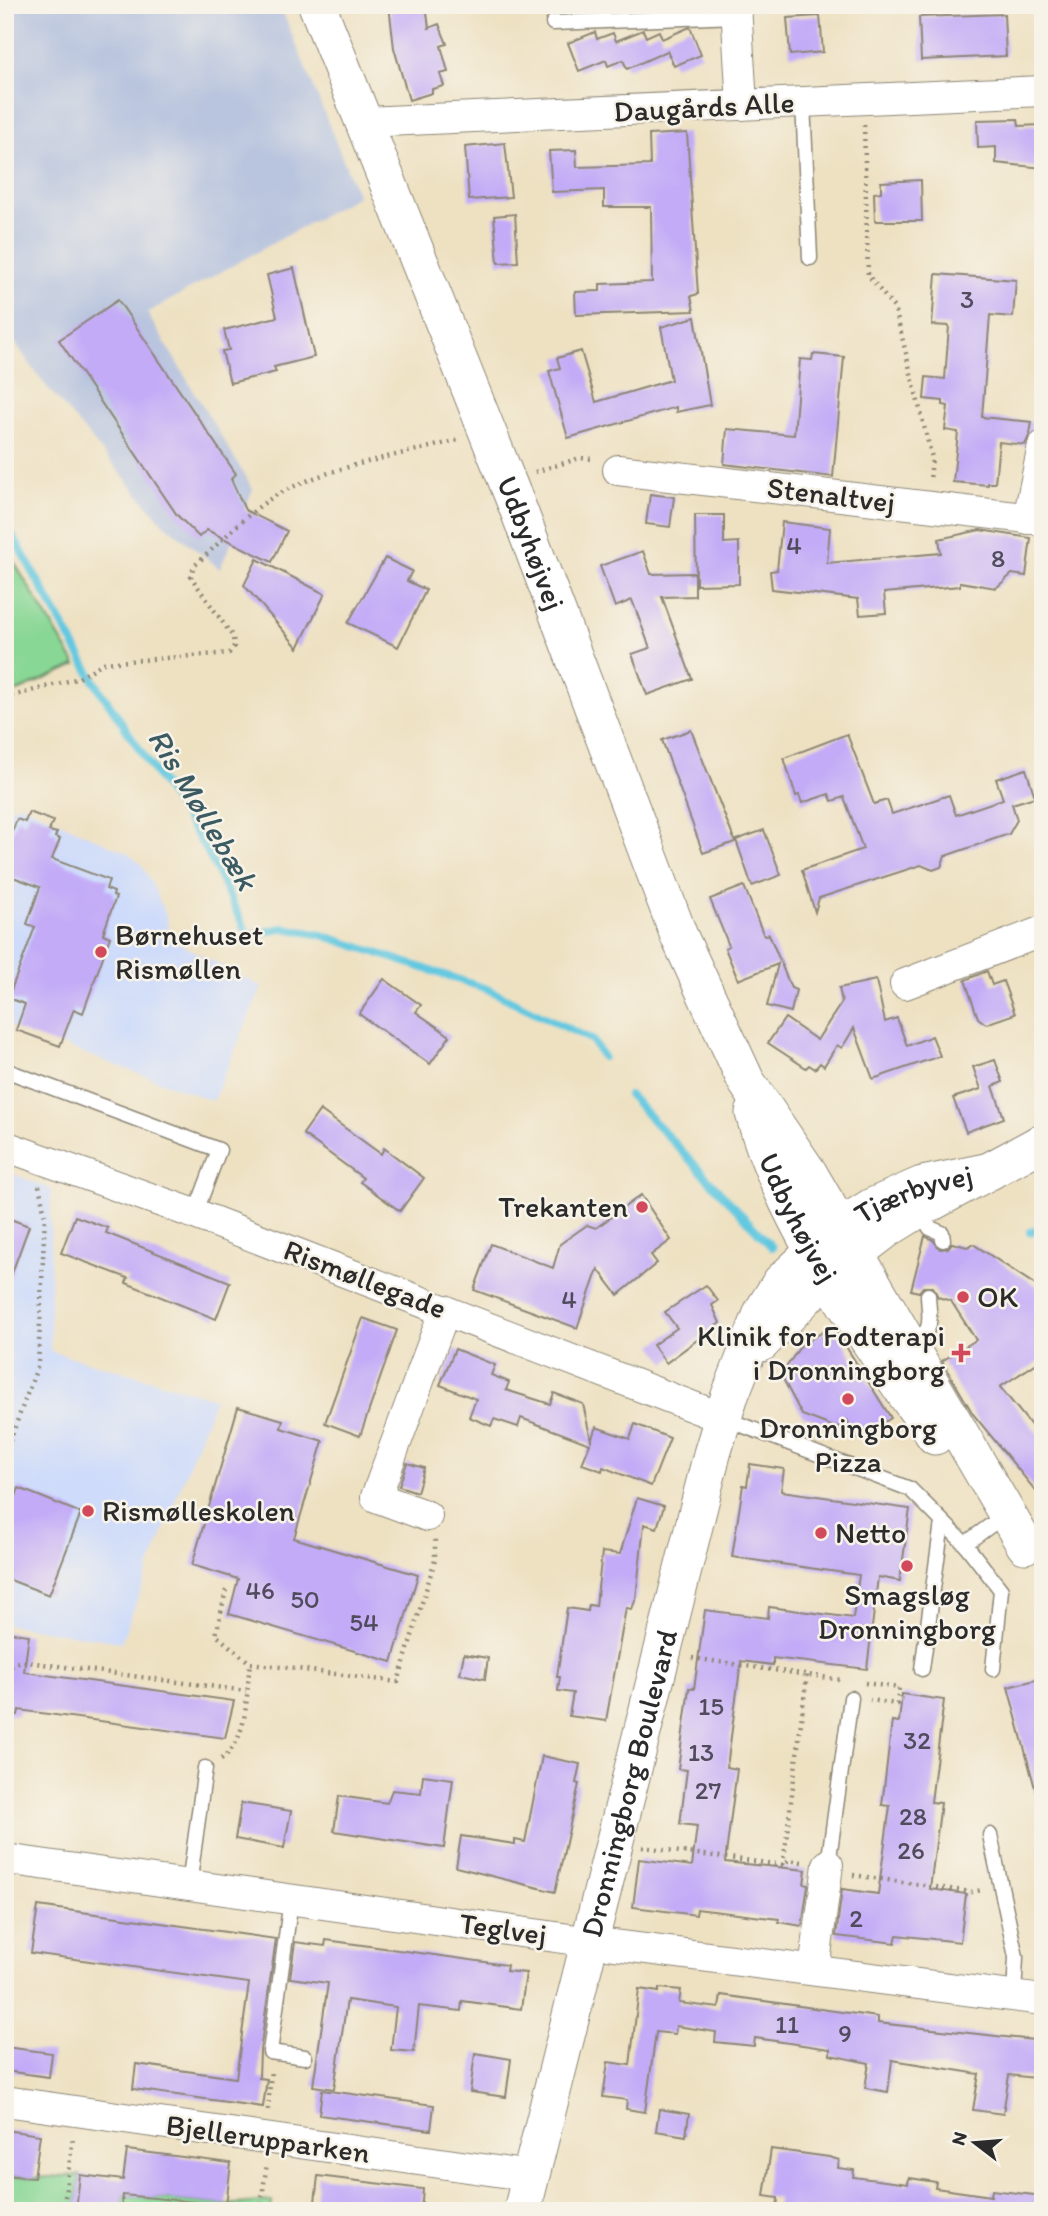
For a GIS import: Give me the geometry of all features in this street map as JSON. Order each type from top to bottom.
[{"type":"street","name":"Udbyhøjvej","points":[[317,5],[503,469],[679,936],[746,1082],[764,1150],[781,1189],[835,1250],[895,1354],[1004,1516],[1034,1554]]},
{"type":"street","points":[[736,10],[742,105]]},
{"type":"street","name":"Daugårds Alle","points":[[365,122],[1043,91]]},
{"type":"street","points":[[1035,519],[1043,446]]},
{"type":"street","name":"Stenaltvej","points":[[618,470],[1035,519]]},
{"type":"street","points":[[905,984],[1043,931]]},
{"type":"street","name":"Tjærbyvej","points":[[835,1250],[913,1199],[990,1171],[1043,1142]]},
{"type":"street","name":"Rismøllegade","points":[[19,1151],[195,1214],[722,1418]]},
{"type":"street","name":"Dronningborg Boulevard","points":[[522,2211],[722,1418],[746,1359],[835,1250]]},
{"type":"street","points":[[426,1516],[376,1497],[445,1310]]},
{"type":"street","name":"Teglvej","points":[[5,1860],[591,1942],[1028,1998]]},
{"type":"street","points":[[814,1970],[828,1865]]},
{"type":"street","name":"Bjellerupparken","points":[[5,2101],[531,2176]]},
{"type":"lane","points":[[553,23],[736,10]]},
{"type":"lane","points":[[803,102],[810,258]]},
{"type":"lane","points":[[5,1070],[219,1150],[195,1214]]},
{"type":"lane","points":[[913,1199],[930,1228],[942,1233],[943,1240]]},
{"type":"lane","points":[[895,1354],[923,1337],[929,1328],[928,1295]]},
{"type":"lane","points":[[722,1418],[910,1489],[965,1544],[1001,1590],[993,1669]]},
{"type":"lane","points":[[965,1544],[1004,1516]]},
{"type":"lane","points":[[922,1669],[942,1523]]},
{"type":"lane","points":[[828,1865],[851,1698]]},
{"type":"lane","points":[[189,1885],[205,1768]]},
{"type":"lane","points":[[990,1835],[1016,1957],[1028,1998]]},
{"type":"lane","points":[[291,1900],[270,2052],[305,2057]]},
{"type":"path","points":[[863,99],[868,275],[895,309],[932,458],[928,507]]},
{"type":"path","points":[[5,698],[79,678],[103,663],[229,653],[234,646],[233,637],[191,577],[194,566],[267,501],[317,477],[488,432]]},
{"type":"path","points":[[503,469],[539,473],[580,458],[608,460],[618,470]]},
{"type":"path","points":[[5,1454],[38,1365],[41,1331],[45,1216],[19,1151]]},
{"type":"path","points":[[226,1590],[216,1636],[250,1663],[398,1682],[435,1560],[435,1535],[426,1516]]},
{"type":"path","points":[[663,1653],[847,1681]]},
{"type":"path","points":[[5,1670],[20,1661],[246,1691]]},
{"type":"path","points":[[205,1768],[230,1753],[240,1738],[250,1663]]},
{"type":"path","points":[[783,1865],[807,1675]]},
{"type":"path","points":[[851,1698],[897,1704],[899,1688],[860,1682]]},
{"type":"path","points":[[260,2211],[271,2083],[270,2052]]},
{"type":"path","points":[[63,2211],[77,2111]]},
{"type":"shaded area","points":[[5,5],[280,5],[358,196],[147,313],[253,489],[220,569],[162,522],[41,380],[5,328]]},
{"type":"shaded area","name":"Børnehuset Rismøllen","points":[[20,804],[127,853],[142,865],[152,884],[167,918],[169,938],[262,987],[213,1101],[10,1026],[5,967],[5,810]]},
{"type":"shaded area","name":"Rismølleskolen","points":[[5,1171],[51,1189],[50,1351],[215,1398],[121,1642],[5,1624]]},
{"type":"green space","points":[[5,547],[76,665],[5,697]]},
{"type":"green space","points":[[5,2175],[34,2178],[80,2175],[76,2211],[5,2211]]},
{"type":"green space","points":[[123,2195],[226,2205],[272,2201],[271,2211],[121,2211]]},
{"type":"building","points":[[389,5],[426,5],[429,28],[439,24],[447,44],[441,46],[448,72],[440,74],[444,86],[432,89],[432,93],[409,100],[394,48]]},
{"type":"building","points":[[1004,14],[1006,56],[921,60],[919,17]]},
{"type":"building","points":[[820,16],[823,52],[790,55],[787,18]]},
{"type":"building","points":[[690,27],[701,55],[674,66],[667,51],[627,69],[623,60],[608,66],[606,60],[579,71],[568,43],[595,32],[597,39],[613,33],[616,41],[643,30],[646,37],[659,31],[662,39]]},
{"type":"building","points":[[1018,119],[1019,126],[1041,125],[1043,168],[996,163],[996,147],[978,148],[977,120]]},
{"type":"building","points":[[687,133],[698,294],[691,296],[694,311],[576,315],[575,292],[600,291],[600,284],[652,282],[651,207],[604,207],[604,190],[552,192],[549,151],[576,150],[577,167],[650,165],[649,135]]},
{"type":"building","points":[[505,143],[511,197],[469,200],[465,147]]},
{"type":"building","points":[[921,180],[922,221],[875,221],[874,193],[881,192],[881,182]]},
{"type":"building","points":[[515,214],[518,262],[498,263],[494,216]]},
{"type":"building","points":[[294,268],[314,357],[274,367],[276,372],[230,383],[222,351],[229,350],[224,330],[277,317],[267,275]]},
{"type":"building","points":[[936,274],[1016,280],[1013,317],[990,315],[982,417],[1032,422],[1025,445],[999,442],[995,483],[988,485],[953,482],[958,432],[945,430],[948,406],[943,405],[943,401],[924,399],[926,377],[945,379],[949,326],[932,325]]},
{"type":"building","points":[[118,300],[236,474],[231,479],[245,510],[287,531],[272,562],[207,530],[199,537],[177,515],[59,340]]},
{"type":"building","points":[[695,317],[710,405],[676,412],[676,407],[568,438],[549,371],[560,368],[557,358],[581,351],[596,402],[671,380],[661,327]]},
{"type":"building","points":[[813,354],[844,357],[833,477],[724,464],[727,429],[794,435],[800,359],[812,360]]},
{"type":"building","points":[[650,494],[674,497],[670,527],[646,524]]},
{"type":"building","points":[[695,515],[724,515],[724,543],[739,542],[739,584],[696,585]]},
{"type":"building","points":[[782,522],[830,528],[827,563],[941,553],[939,539],[980,530],[1031,538],[1026,576],[1012,574],[996,588],[960,582],[960,586],[884,593],[886,613],[860,615],[858,599],[772,589],[770,571],[777,570]]},
{"type":"building","points":[[643,551],[651,574],[695,573],[695,596],[662,597],[692,679],[647,695],[632,654],[650,648],[632,600],[615,607],[600,566]]},
{"type":"building","points":[[385,558],[412,571],[407,581],[426,590],[398,647],[348,623]]},
{"type":"building","points":[[257,559],[325,594],[298,648],[244,585]]},
{"type":"building","points":[[691,730],[735,842],[703,853],[662,740]]},
{"type":"building","points":[[847,734],[874,804],[887,800],[892,814],[949,795],[956,815],[1003,799],[996,779],[1026,769],[1035,797],[1012,804],[1017,820],[1009,834],[945,856],[941,867],[933,870],[921,865],[819,898],[815,912],[802,870],[863,849],[844,797],[832,801],[829,794],[802,803],[799,795],[796,796],[784,758]]},
{"type":"building","points":[[29,812],[53,821],[49,831],[57,833],[55,837],[60,839],[52,859],[109,880],[106,889],[114,892],[113,896],[116,897],[103,934],[110,937],[83,1013],[74,1009],[60,1046],[16,1030],[25,1004],[8,998],[35,927],[27,924],[40,887],[5,874],[5,851],[17,819],[25,822]]},
{"type":"building","points":[[764,830],[781,875],[752,886],[736,840]]},
{"type":"building","points":[[744,886],[764,936],[769,934],[791,988],[796,990],[791,1012],[767,1006],[778,964],[738,980],[725,948],[729,946],[710,899]]},
{"type":"building","points":[[987,971],[992,985],[1003,981],[1015,1014],[986,1024],[978,1018],[965,980]]},
{"type":"building","points":[[384,979],[421,1005],[416,1012],[450,1036],[430,1064],[359,1014]]},
{"type":"building","points":[[876,980],[885,1022],[897,1018],[907,1046],[932,1036],[940,1056],[873,1079],[854,1028],[842,1048],[837,1045],[824,1066],[820,1063],[815,1069],[809,1065],[806,1068],[768,1043],[785,1018],[817,1040],[842,1002],[839,988]]},
{"type":"building","points":[[995,1060],[1003,1082],[993,1086],[1004,1118],[966,1132],[953,1098],[981,1089],[973,1067]]},
{"type":"building","points":[[320,1110],[381,1154],[384,1148],[424,1178],[400,1211],[360,1182],[363,1178],[303,1134]]},
{"type":"building","points":[[641,1195],[671,1240],[651,1255],[657,1263],[618,1295],[598,1269],[577,1328],[474,1290],[491,1244],[553,1268],[560,1244],[587,1225],[596,1228]]},
{"type":"building","points":[[75,1216],[108,1228],[106,1233],[230,1282],[216,1319],[126,1283],[128,1278],[61,1253]]},
{"type":"building","points":[[5,1217],[29,1226],[8,1284],[5,1283]]},
{"type":"building","points":[[925,1236],[933,1240],[940,1249],[948,1248],[952,1243],[967,1247],[973,1244],[1043,1290],[1043,1359],[1000,1387],[1043,1440],[1043,1500],[973,1414],[942,1361],[976,1340],[951,1301],[938,1297],[933,1287],[923,1287],[919,1292],[911,1290]]},
{"type":"building","points":[[706,1285],[718,1301],[712,1305],[720,1323],[666,1363],[653,1345],[677,1328],[665,1312]]},
{"type":"building","points":[[363,1318],[397,1330],[360,1436],[325,1423]]},
{"type":"building","points":[[833,1326],[891,1418],[858,1439],[847,1420],[837,1428],[802,1415],[781,1375],[801,1345]]},
{"type":"building","points":[[455,1349],[495,1365],[491,1375],[509,1382],[506,1390],[550,1404],[554,1393],[583,1404],[591,1440],[596,1427],[630,1439],[635,1424],[670,1438],[651,1486],[603,1467],[602,1471],[582,1464],[590,1444],[521,1418],[518,1427],[494,1419],[491,1426],[469,1417],[476,1399],[440,1385]]},
{"type":"building","points":[[238,1407],[283,1420],[281,1428],[323,1441],[294,1538],[418,1575],[392,1662],[229,1614],[238,1579],[192,1565]]},
{"type":"building","points":[[407,1463],[424,1468],[417,1492],[399,1486]]},
{"type":"building","points":[[750,1464],[784,1469],[781,1491],[910,1509],[900,1581],[878,1577],[867,1669],[773,1658],[773,1665],[741,1661],[727,1767],[737,1769],[725,1862],[806,1870],[804,1884],[808,1885],[802,1926],[779,1922],[779,1919],[697,1909],[696,1915],[633,1907],[639,1859],[692,1866],[697,1826],[680,1824],[687,1770],[678,1769],[689,1688],[694,1689],[705,1610],[768,1618],[769,1607],[853,1618],[859,1575],[732,1557],[743,1485],[747,1486]]},
{"type":"building","points":[[19,1488],[81,1513],[49,1595],[5,1578],[5,1508],[11,1510]]},
{"type":"building","points":[[637,1498],[664,1506],[657,1528],[644,1524],[636,1598],[632,1609],[626,1608],[606,1721],[569,1716],[573,1693],[558,1691],[560,1677],[557,1677],[567,1608],[588,1611],[589,1605],[596,1606],[602,1552],[620,1554]]},
{"type":"building","points":[[5,1632],[29,1635],[24,1672],[234,1701],[225,1738],[19,1710],[18,1715],[5,1714]]},
{"type":"building","points":[[464,1654],[488,1658],[485,1679],[460,1674]]},
{"type":"building","points":[[1043,1678],[1043,1791],[1036,1792],[1008,1687]]},
{"type":"building","points":[[902,1694],[944,1700],[931,1802],[941,1803],[930,1889],[966,1894],[960,1942],[897,1935],[895,1943],[836,1936],[842,1889],[878,1894],[890,1806],[882,1805],[892,1721],[899,1722]]},
{"type":"building","points":[[542,1756],[580,1764],[576,1783],[579,1784],[555,1892],[456,1867],[461,1836],[515,1844],[515,1840],[525,1842]]},
{"type":"building","points":[[423,1775],[453,1779],[444,1848],[334,1831],[339,1796],[387,1803],[392,1790],[421,1793]]},
{"type":"building","points":[[241,1803],[291,1811],[284,1848],[235,1839]]},
{"type":"building","points":[[38,1906],[276,1939],[260,2051],[259,2078],[267,2079],[263,2107],[133,2089],[136,2064],[236,2078],[249,1983],[31,1953]]},
{"type":"building","points":[[326,1940],[507,1965],[506,1971],[526,1973],[521,2009],[462,2001],[461,2011],[419,2006],[414,2052],[391,2050],[396,2007],[347,2000],[334,2089],[313,2086],[328,1983],[290,1978],[295,1942],[325,1946]]},
{"type":"building","points":[[659,1988],[681,1990],[679,2003],[719,2008],[721,1995],[878,2017],[878,2023],[1043,2041],[1043,2079],[1009,2075],[1003,2114],[973,2110],[979,2074],[892,2060],[888,2092],[865,2088],[869,2063],[830,2055],[830,2049],[755,2038],[754,2046],[715,2042],[716,2032],[676,2026],[675,2034],[656,2032],[645,2112],[626,2109],[627,2100],[603,2097],[608,2062],[630,2065],[639,1989],[659,1992]]},
{"type":"building","points":[[5,2047],[52,2053],[49,2077],[5,2071]]},
{"type":"building","points":[[475,2053],[511,2059],[506,2097],[470,2092]]},
{"type":"building","points":[[322,2090],[434,2105],[431,2130],[319,2115]]},
{"type":"building","points":[[659,2109],[689,2114],[686,2136],[656,2131]]},
{"type":"building","points":[[5,2130],[40,2135],[34,2178],[5,2175]]},
{"type":"building","points":[[771,2149],[839,2160],[838,2168],[854,2170],[853,2177],[908,2184],[909,2178],[936,2182],[935,2188],[991,2196],[992,2190],[1043,2196],[1043,2211],[777,2211],[778,2198],[764,2196]]},
{"type":"building","points":[[127,2150],[231,2163],[226,2205],[123,2195],[121,2211],[76,2211],[80,2175],[123,2180]]},
{"type":"building","points":[[318,2176],[423,2189],[421,2211],[314,2211]]},
{"type":"waterway","name":"Ris Møllebæk","points":[[5,522],[96,684],[206,849],[248,935],[284,928],[322,935],[487,989],[592,1040],[603,1057]]},
{"type":"waterway","name":"Ris Møllebæk","points":[[629,1095],[772,1247]]},
{"type":"waterway","name":"Ris Møllebæk","points":[[1030,1232],[1043,1228]]},
{"type":"place","name":"Børnehuset Rismøllen","points":[[101,952]]},
{"type":"place","name":"Trekanten","points":[[642,1207]]},
{"type":"place","name":"OK","points":[[963,1297]]},
{"type":"place","name":"Klinik for Fodterapi i Dronningborg","points":[[961,1353]]},
{"type":"place","name":"Dronningborg Pizza","points":[[848,1399]]},
{"type":"place","name":"Rismølleskolen","points":[[88,1511]]},
{"type":"place","name":"Netto","points":[[821,1533]]},
{"type":"place","name":"Smagsløg Dronningborg","points":[[907,1566]]}]
